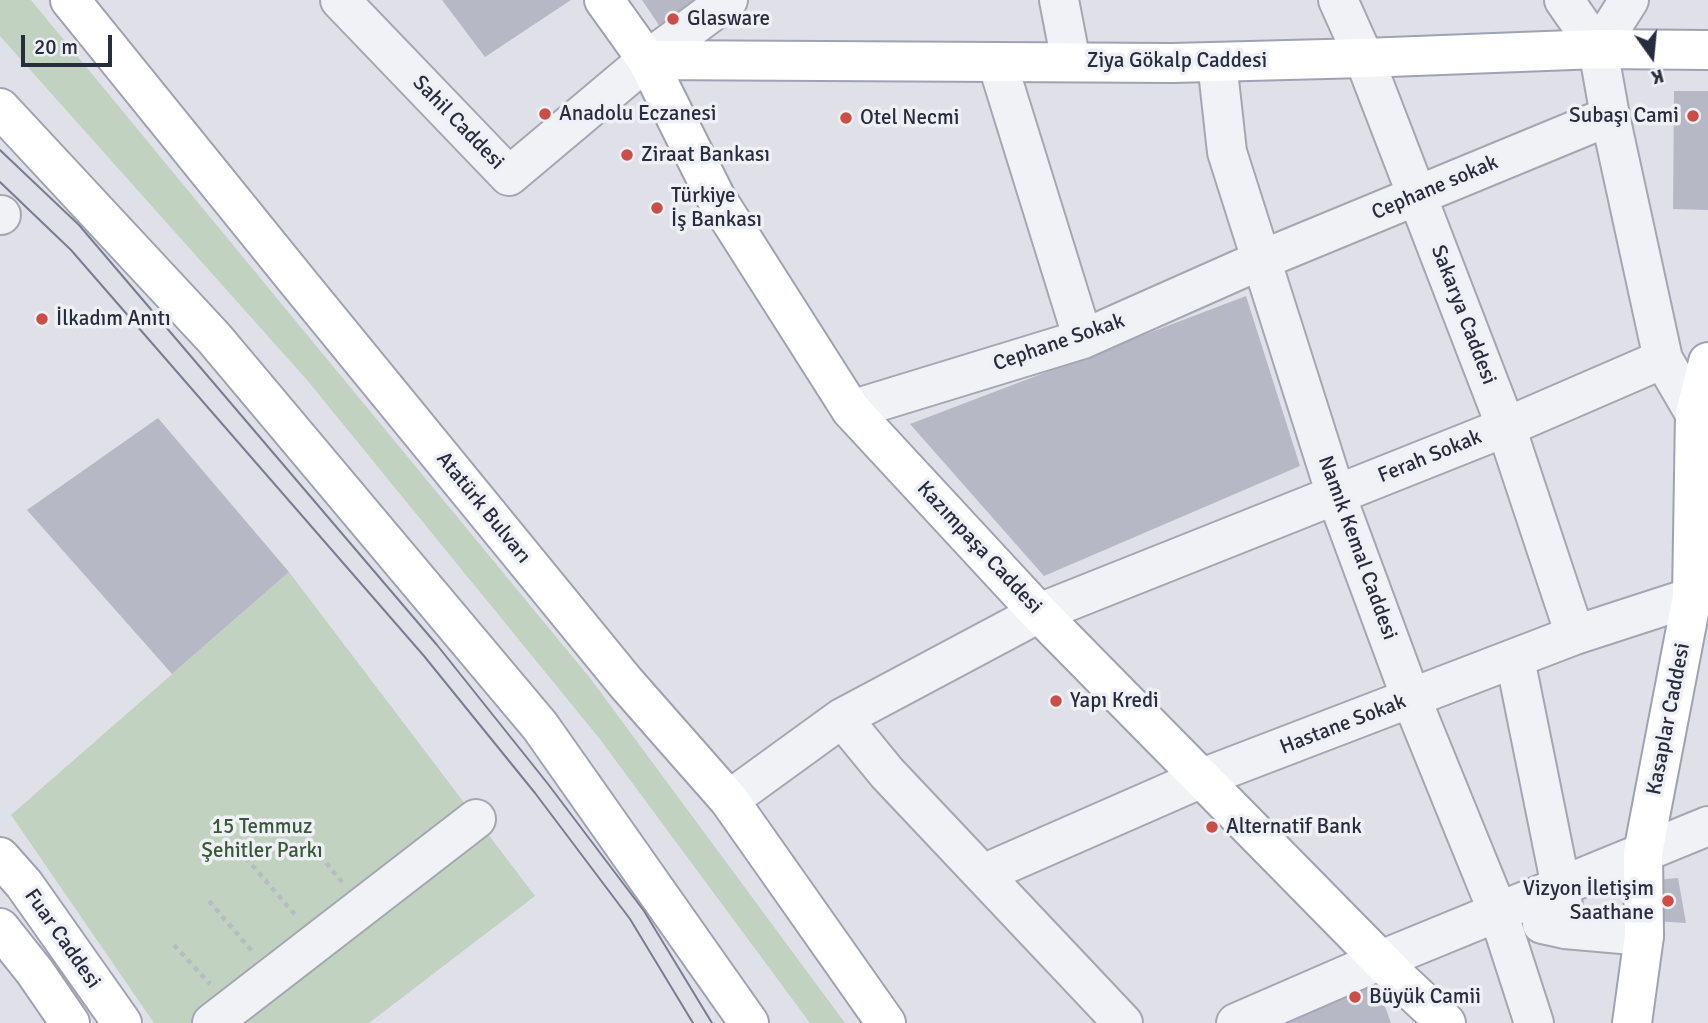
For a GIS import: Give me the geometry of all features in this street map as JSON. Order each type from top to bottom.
[{"type":"main road","name":"Atatürk Bulvarı","points":[[70,0],[626,682],[729,800],[886,1023]]},
{"type":"main road","name":"Kazımpaşa Caddesi","points":[[604,0],[647,60],[715,196],[851,410],[1039,612],[1446,1023]]},
{"type":"main road","name":"Ziya Gökalp Caddesi","points":[[647,60],[1217,62],[1598,49],[1708,50]]},
{"type":"main road","points":[[0,108],[214,338],[540,726],[749,1023]]},
{"type":"main road","name":"Kasaplar Caddesi","points":[[1632,1023],[1644,936],[1643,853],[1700,593],[1695,414],[1708,362]]},
{"type":"main road","name":"Fuar Caddesi","points":[[0,857],[24,884],[122,1023]]},
{"type":"main road","name":"Fuar Caddesi","points":[[0,928],[70,1023]]},
{"type":"street","name":"Sahil Caddesi","points":[[340,0],[509,176],[647,60]]},
{"type":"street","points":[[647,60],[728,0]]},
{"type":"street","points":[[1059,0],[1071,62]]},
{"type":"street","name":"Sakarya Caddesi","points":[[1338,0],[1364,58],[1506,426],[1575,635]]},
{"type":"street","points":[[1564,0],[1598,49],[1663,359],[1695,414],[1708,467]]},
{"type":"street","points":[[1598,49],[1629,0]]},
{"type":"street","points":[[997,62],[1083,339]]},
{"type":"street","name":"Namık Kemal Caddesi","points":[[1217,62],[1227,152],[1336,495],[1411,698],[1498,912],[1534,1023]]},
{"type":"street","name":"Cephane sokak","points":[[1261,260],[1610,116]]},
{"type":"street","name":"Cephane Sokak","points":[[851,410],[1083,339],[1261,260]]},
{"type":"street","name":"Ferah Sokak","points":[[729,800],[842,718],[1039,612],[1336,495],[1663,359]]},
{"type":"street","name":"Hastane Sokak","points":[[983,874],[1202,778],[1575,635],[1700,593]]},
{"type":"street","points":[[1515,659],[1560,887],[1565,929]]},
{"type":"street","points":[[842,718],[887,773],[1123,1023]]},
{"type":"street","points":[[222,1015],[476,819]]},
{"type":"street","points":[[1236,1023],[1381,960],[1708,826]]},
{"type":"street","points":[[1498,912],[1565,929],[1644,936]]},
{"type":"path","points":[[307,840],[363,906]]},
{"type":"path","points":[[239,850],[318,941]]},
{"type":"path","points":[[209,901],[273,976]]},
{"type":"path","points":[[174,945],[222,1015]]},
{"type":"green space","points":[[0,0],[31,0],[590,678],[845,1023],[810,1023],[599,738],[307,380],[0,36]]},
{"type":"green space","name":"15 Temmuz Şehitler Parkı","points":[[289,572],[535,896],[369,1023],[154,1023],[11,815]]},
{"type":"building","points":[[442,0],[571,0],[485,57]]},
{"type":"building","name":"Glasware","points":[[642,0],[717,0],[667,37]]},
{"type":"building","points":[[1674,91],[1708,91],[1708,210],[1673,209]]},
{"type":"building","points":[[1246,296],[1300,466],[1044,576],[910,424]]},
{"type":"building","points":[[158,418],[289,572],[172,674],[27,510]]},
{"type":"building","name":"Vizyon İletişim Saathane","points":[[1678,878],[1686,923],[1653,921],[1655,880]]},
{"type":"building","name":"Büyük Camii","points":[[1374,977],[1391,1023],[1284,1023]]},
{"type":"tram line","points":[[0,150],[79,225],[437,645],[548,784],[644,911],[712,1023]]},
{"type":"tram line","points":[[0,182],[71,250],[424,656],[535,793],[630,919],[693,1023]]},
{"type":"place","name":"Glasware","points":[[673,19]]},
{"type":"place","name":"Anadolu Eczanesi","points":[[545,114]]},
{"type":"place","name":"Subaşı Cami","points":[[1693,116]]},
{"type":"place","name":"Otel Necmi","points":[[846,118]]},
{"type":"place","name":"Ziraat Bankası","points":[[627,155]]},
{"type":"place","name":"Türkiye İş Bankası","points":[[657,208]]},
{"type":"place","name":"İlkadım Anıtı","points":[[42,319]]},
{"type":"place","name":"Yapı Kredi","points":[[1056,701]]},
{"type":"place","name":"Alternatif Bank","points":[[1212,827]]},
{"type":"place","name":"Vizyon İletişim Saathane","points":[[1668,901]]},
{"type":"place","name":"Büyük Camii","points":[[1355,997]]}]
